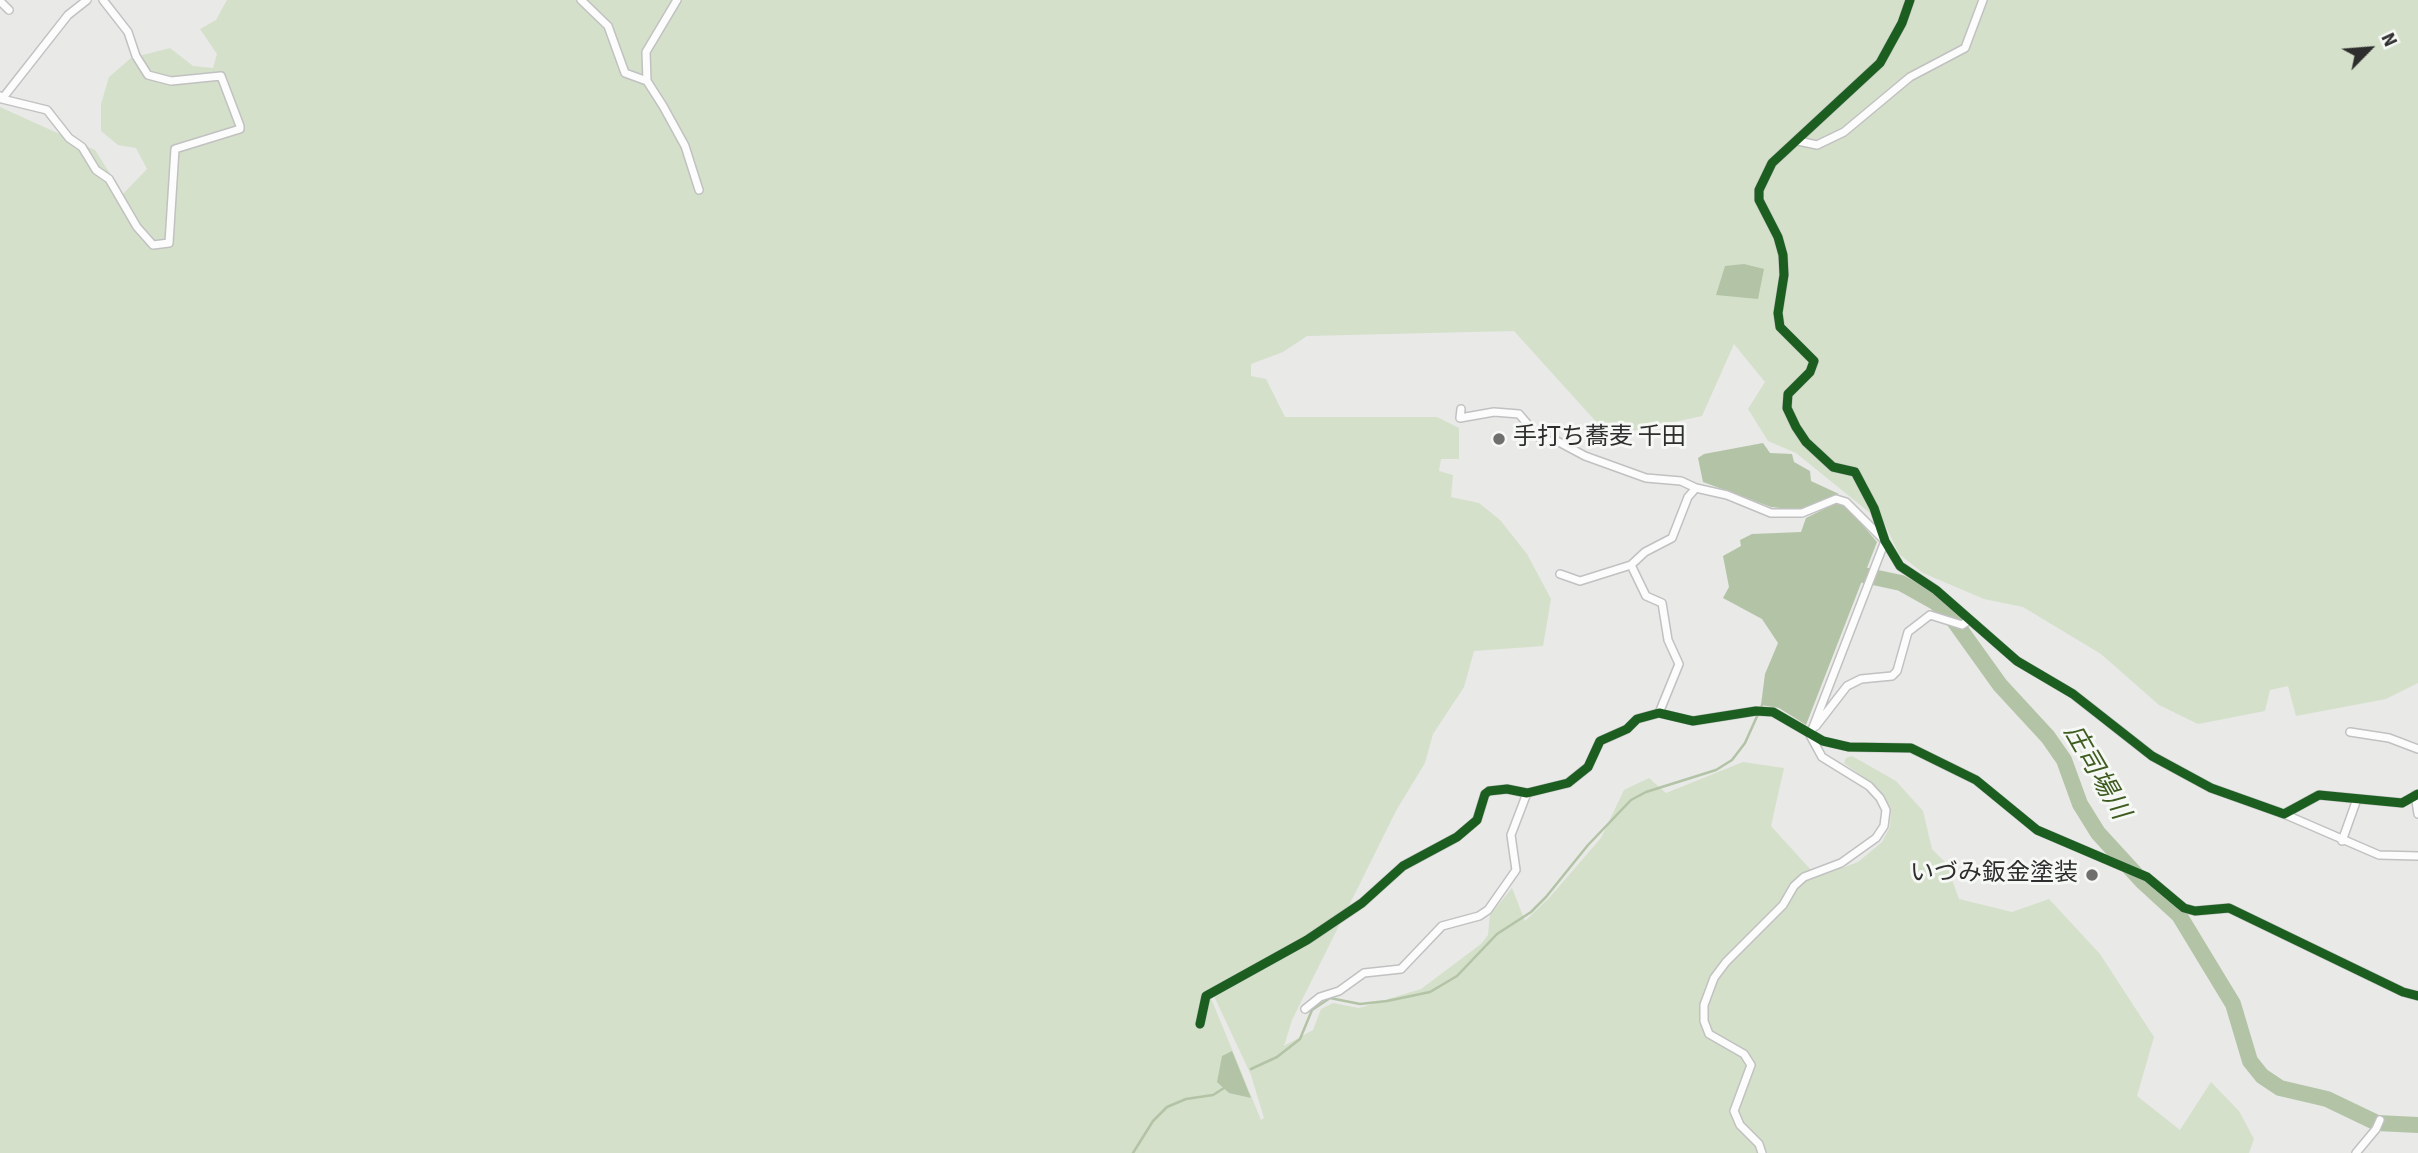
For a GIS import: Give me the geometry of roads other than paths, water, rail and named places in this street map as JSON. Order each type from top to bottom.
[{"type":"street","points":[[87,0],[68,15],[1,97],[47,110],[69,138],[82,147],[96,170],[109,179],[137,227],[153,244],[169,243],[175,149],[240,130],[240,126],[221,76],[171,81],[148,75],[136,56],[128,32],[103,0]]},
{"type":"street","points":[[582,0],[608,26],[625,73],[647,81]]},
{"type":"street","points":[[677,0],[646,52],[647,81],[685,146],[699,190]]},
{"type":"street","points":[[1910,0],[1902,23],[1880,63],[1772,163],[1759,190],[1759,200],[1778,237],[1783,255],[1784,275],[1778,313],[1780,327],[1814,361],[1810,372],[1788,394],[1787,408],[1806,442],[1833,467],[1855,472],[1874,508],[1885,541],[1900,566],[1936,590],[1968,621],[2017,661],[2073,694],[2152,756],[2211,788],[2284,814],[2379,855],[2418,856]]},
{"type":"street","points":[[1798,141],[1818,145],[1844,132],[1910,77],[1965,48],[1983,0]]},
{"type":"street","points":[[0,1],[9,10]]},
{"type":"street","points":[[1461,409],[1460,418],[1494,412],[1520,414],[1542,441],[1557,441],[1586,456],[1646,478],[1681,481],[1696,488],[1727,495],[1771,513],[1802,513],[1836,499],[1846,502],[1885,541]]},
{"type":"street","points":[[1560,574],[1580,581],[1631,565],[1645,552],[1672,538],[1688,497],[1696,488]]},
{"type":"street","points":[[1762,1153],[1759,1144],[1740,1125],[1734,1111],[1751,1065],[1744,1054],[1709,1034],[1704,1021],[1704,1005],[1714,978],[1726,961],[1783,905],[1804,877],[1841,863],[1876,838],[1884,826],[1886,810],[1869,786],[1822,757],[1810,735],[1885,541]]},
{"type":"street","points":[[1631,565],[1646,596],[1662,603],[1668,640],[1679,664],[1659,713]]},
{"type":"street","points":[[1810,735],[1847,686],[1861,679],[1892,676],[1908,632],[1930,615],[1962,625],[1968,621]]},
{"type":"street","points":[[1200,1024],[1209,992],[1307,940],[1362,903],[1402,866],[1457,837],[1477,820],[1485,794],[1489,791],[1507,789],[1527,793],[1576,778],[1588,767],[1600,741],[1627,729],[1637,719],[1659,713],[1693,721],[1759,711],[1781,715],[1810,735],[1849,747],[1911,748],[1976,780],[2037,830],[2147,877],[2184,908],[2195,911],[2229,908],[2403,992],[2418,996]]},
{"type":"street","points":[[2350,732],[2389,738],[2418,749]]},
{"type":"street","points":[[1305,1009],[1320,997],[1339,991],[1364,973],[1401,968],[1442,926],[1479,916],[1488,910],[1516,870],[1511,835],[1527,793]]},
{"type":"street","points":[[2284,814],[2319,795],[2402,803],[2417,795],[2418,814]]},
{"type":"street","points":[[2342,841],[2357,799]]},
{"type":"street","points":[[2356,1153],[2376,1129],[2379,1120]]},
{"type":"waterway","name":"庄司場川","points":[[1845,571],[1901,583],[1935,602],[1952,618],[2000,685],[2048,737],[2064,760],[2080,804],[2098,833],[2142,881],[2179,915],[2233,1004],[2250,1061],[2262,1076],[2280,1088],[2327,1099],[2377,1123],[2418,1125]]},
{"type":"waterway","points":[[1251,1069],[1277,1057],[1300,1039],[1312,1010],[1330,998],[1360,1004],[1387,1001],[1430,992],[1457,976],[1497,934],[1531,912],[1546,897],[1588,845],[1631,800],[1646,792],[1716,770],[1732,760],[1745,743],[1763,703]]},
{"type":"waterway","points":[[1133,1153],[1153,1121],[1167,1107],[1186,1099],[1213,1095],[1224,1088]]},
{"type":"place","name":"手打ち蕎麦 千田","points":[[1499,439]]},
{"type":"place","name":"いづみ鈑金塗装","points":[[2092,875]]}]
